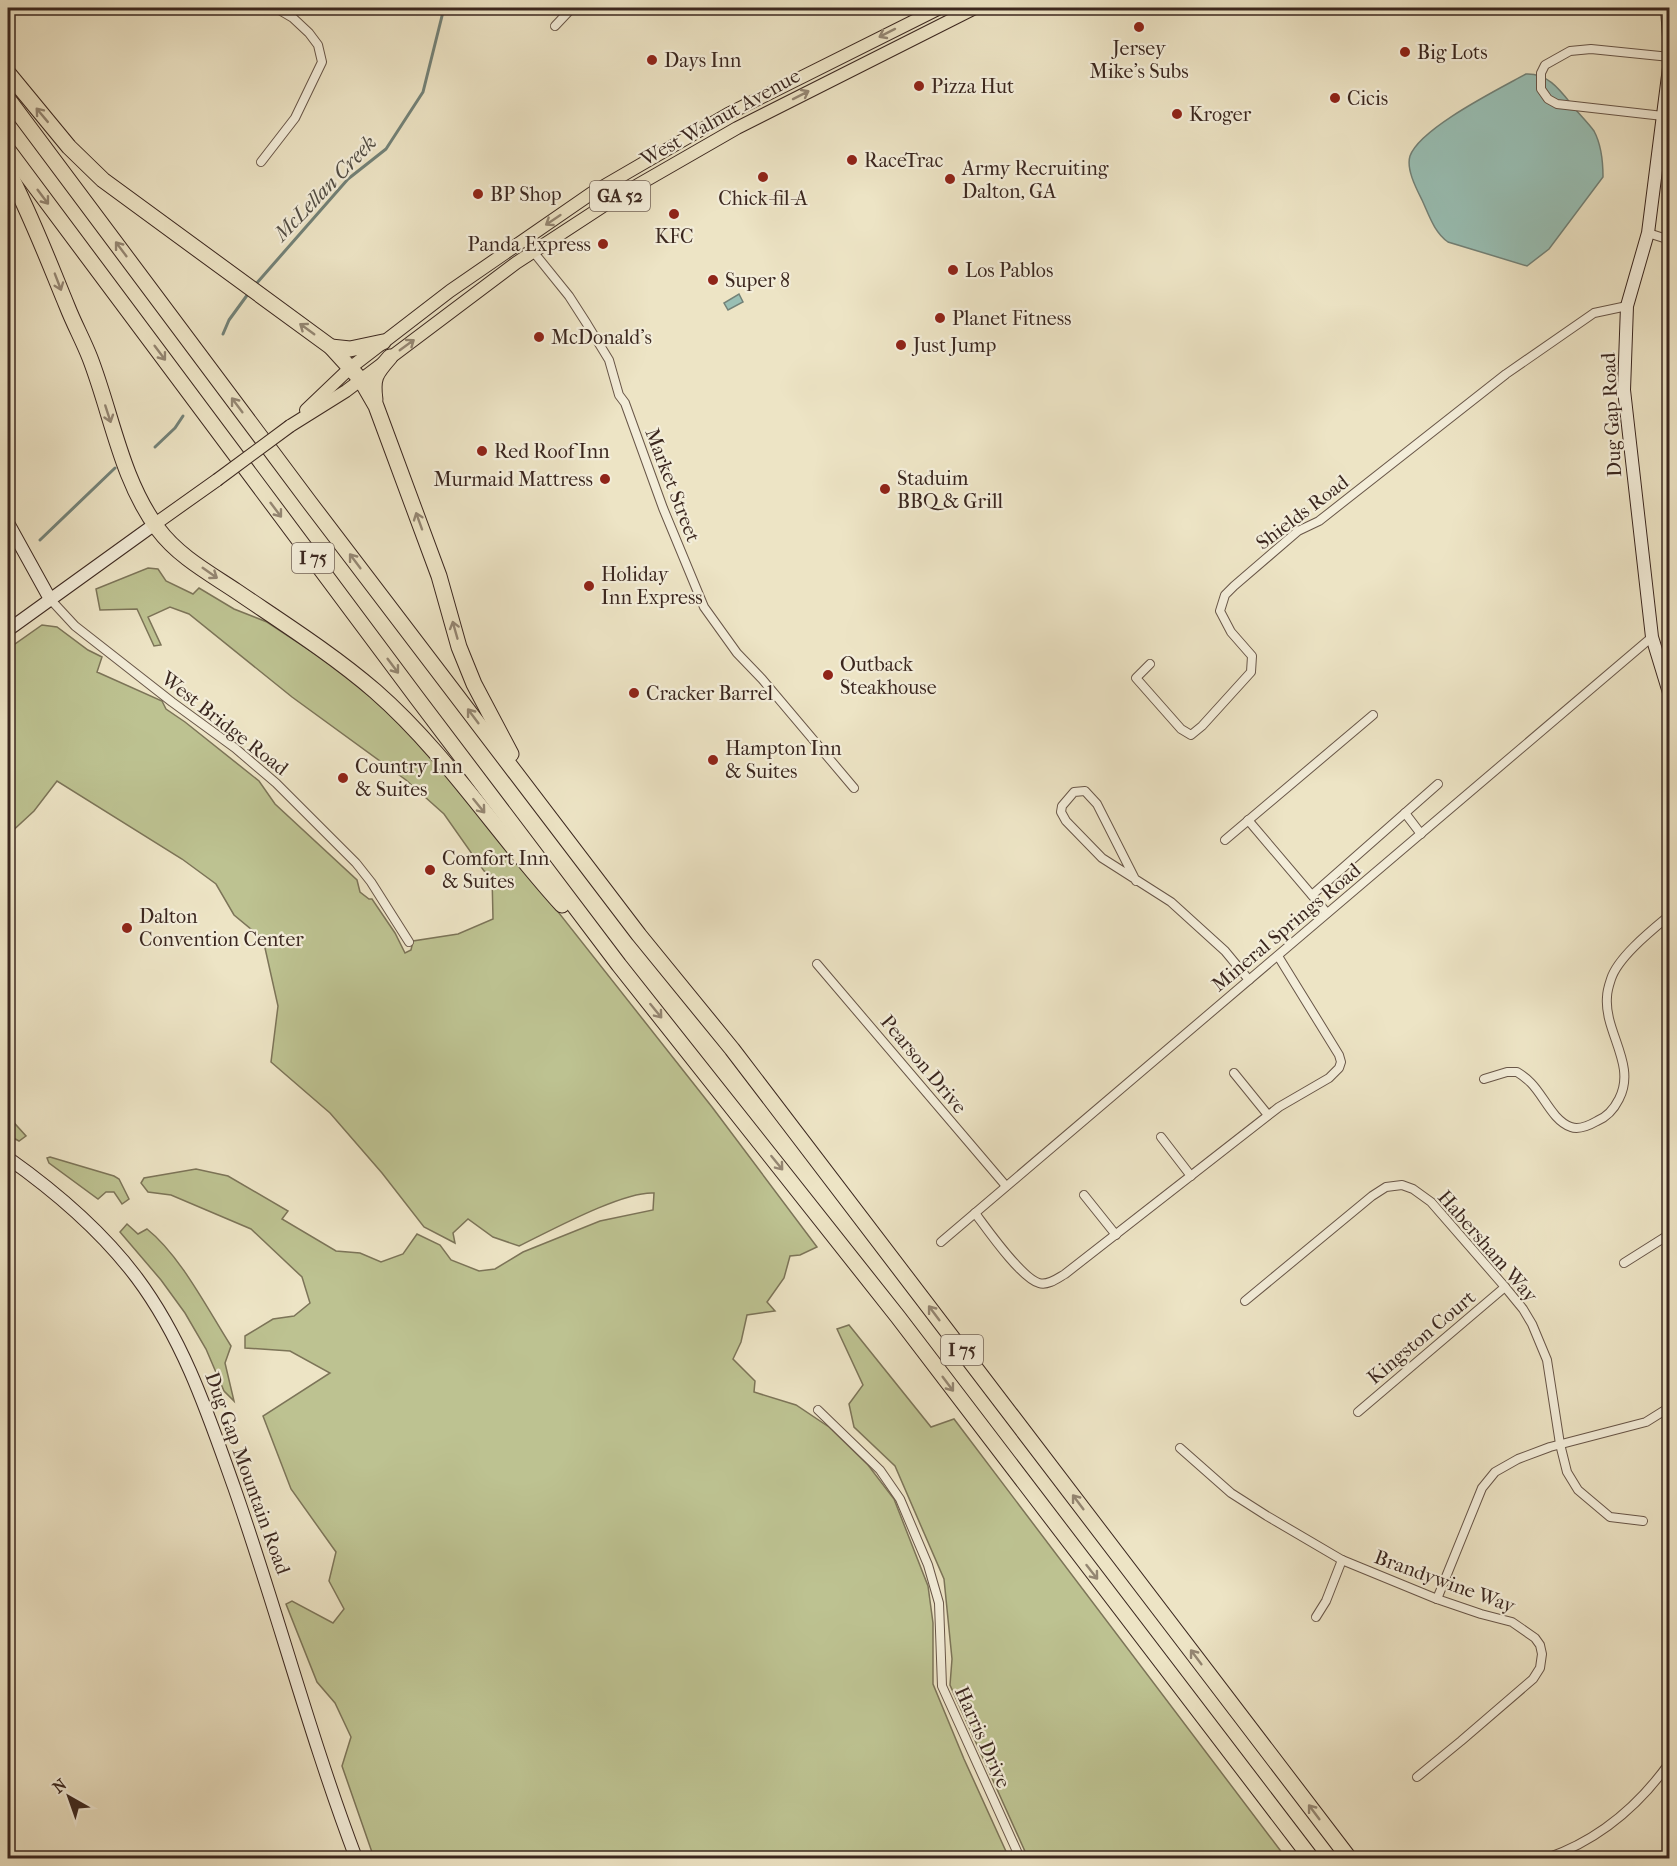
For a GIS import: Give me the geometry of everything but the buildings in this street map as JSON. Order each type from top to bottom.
[{"type":"highway","points":[[8,73],[69,147],[103,180],[331,346],[361,380],[376,406],[439,576],[459,647],[487,710],[510,750],[521,779]]},
{"type":"highway","name":"I 75","points":[[8,99],[639,934],[732,1049],[1349,1858]]},
{"type":"highway","name":"I 75","points":[[8,150],[424,708],[619,965],[898,1317],[1311,1858]]},
{"type":"highway","points":[[8,171],[36,226],[90,358],[127,469],[145,509],[167,540],[186,557],[282,622],[375,691],[418,732],[543,884],[619,965]]},
{"type":"highway","points":[[331,346],[350,349],[383,342]]},
{"type":"highway","points":[[376,406],[375,374],[390,357]]},
{"type":"main road","name":"West Walnut Avenue","points":[[290,426],[350,368],[450,291],[633,168],[752,101],[940,8]]},
{"type":"main road","name":"West Walnut Avenue","points":[[155,524],[290,426],[361,380],[474,294],[617,197],[762,115],[975,8]]},
{"type":"street","points":[[261,162],[295,118],[322,62],[318,45],[309,33],[293,18],[276,8]]},
{"type":"street","points":[[555,26],[572,8]]},
{"type":"street","points":[[1667,8],[1670,51]]},
{"type":"street","points":[[1663,116],[1557,104],[1548,99],[1541,89],[1541,73],[1545,65],[1570,51],[1591,49],[1670,58]]},
{"type":"street","name":"Dug Gap Road","points":[[1670,58],[1648,233],[1627,306],[1624,390],[1652,637],[1670,696]]},
{"type":"street","points":[[752,101],[762,115]]},
{"type":"street","points":[[1648,233],[1670,240]]},
{"type":"street","name":"Market Street","points":[[523,240],[569,296],[609,360],[619,395],[625,404],[663,508],[704,607],[721,634],[854,788]]},
{"type":"street","name":"Shields Road","points":[[1150,664],[1136,678],[1181,729],[1191,735],[1251,672],[1252,656],[1231,632],[1220,611],[1225,595],[1298,531],[1319,521],[1506,374],[1594,313],[1627,306]]},
{"type":"street","points":[[8,523],[51,599]]},
{"type":"street","points":[[8,630],[155,524]]},
{"type":"street","name":"West Bridge Road","points":[[51,599],[75,626],[172,702],[236,748],[276,783],[356,863],[371,882],[408,942]]},
{"type":"street","name":"Mineral Springs Road","points":[[941,1242],[1652,637]]},
{"type":"street","points":[[1225,840],[1373,715]]},
{"type":"street","points":[[1312,895],[1438,784]]},
{"type":"street","points":[[1136,881],[1097,804],[1085,791],[1074,792],[1062,806],[1061,812],[1066,821],[1102,858],[1136,881],[1172,902],[1225,951],[1250,980]]},
{"type":"street","points":[[1405,813],[1421,834]]},
{"type":"street","points":[[1248,820],[1327,913]]},
{"type":"street","points":[[1484,1079],[1507,1072],[1517,1072],[1532,1084],[1559,1119],[1572,1128],[1585,1127],[1604,1118],[1616,1107],[1623,1094],[1626,1080],[1606,998],[1611,976],[1626,956],[1670,915]]},
{"type":"street","points":[[975,1213],[1022,1271],[1039,1284],[1049,1283],[1065,1274],[1116,1235],[1268,1115],[1329,1078],[1339,1068],[1341,1062],[1333,1043],[1278,956]]},
{"type":"street","name":"Pearson Drive","points":[[817,963],[1006,1186]]},
{"type":"street","points":[[1234,1073],[1268,1115]]},
{"type":"street","points":[[1161,1137],[1191,1176]]},
{"type":"street","name":"Dug Gap Mountain Road","points":[[8,1158],[45,1184],[99,1233],[116,1252],[156,1307],[184,1357],[210,1419],[259,1560],[336,1804],[356,1858]]},
{"type":"street","name":"Habersham Way","points":[[1245,1301],[1372,1196],[1386,1187],[1402,1185],[1413,1189],[1431,1202],[1505,1287],[1532,1324],[1547,1360],[1560,1444],[1567,1472],[1578,1490],[1596,1508],[1610,1517],[1619,1520],[1643,1521]]},
{"type":"street","points":[[1084,1195],[1116,1235]]},
{"type":"street","points":[[1624,1263],[1670,1234]]},
{"type":"street","name":"Kingston Court","points":[[1358,1412],[1505,1287]]},
{"type":"street","points":[[1437,1599],[1482,1488],[1495,1472],[1518,1459],[1560,1444],[1646,1422],[1670,1407]]},
{"type":"street","name":"Harris Drive","points":[[818,1410],[880,1470],[900,1499],[928,1565],[939,1603],[942,1686],[1020,1858]]},
{"type":"street","name":"Brandywine Way","points":[[1180,1448],[1231,1493],[1342,1560],[1437,1599],[1512,1622],[1535,1638],[1542,1654],[1540,1668],[1533,1679],[1417,1777]]},
{"type":"street","points":[[1316,1617],[1326,1601],[1342,1560]]},
{"type":"street","points":[[1547,1858],[1566,1852],[1588,1840],[1618,1819],[1634,1806],[1670,1762]]},
{"type":"green space","points":[[148,568],[158,569],[166,581],[193,594],[199,588],[234,609],[267,622],[367,688],[443,766],[712,1107],[817,1247],[800,1255],[790,1256],[784,1278],[767,1302],[775,1311],[747,1315],[741,1342],[733,1359],[755,1381],[754,1392],[796,1405],[829,1427],[868,1465],[894,1499],[928,1586],[933,1623],[933,1684],[1009,1858],[374,1858],[342,1766],[351,1737],[335,1703],[317,1682],[286,1604],[292,1601],[333,1623],[344,1609],[329,1581],[336,1552],[291,1489],[263,1416],[330,1373],[290,1351],[245,1348],[245,1336],[273,1319],[294,1316],[310,1303],[302,1277],[251,1229],[171,1195],[148,1192],[141,1183],[144,1178],[196,1169],[228,1176],[288,1211],[282,1219],[336,1251],[360,1253],[381,1262],[403,1254],[417,1234],[440,1245],[451,1260],[479,1271],[495,1269],[523,1252],[600,1221],[653,1210],[654,1193],[624,1198],[606,1205],[519,1246],[493,1237],[468,1219],[453,1233],[455,1243],[424,1227],[382,1173],[330,1113],[271,1062],[278,1006],[263,939],[234,915],[216,884],[182,859],[57,781],[34,811],[8,835],[8,649],[42,625],[57,627],[88,650],[102,657],[97,672],[162,701],[166,709],[259,781],[275,804],[357,880],[360,892],[372,899],[395,933],[405,953],[411,950],[413,941],[458,934],[493,919],[492,875],[484,871],[444,814],[406,780],[292,697],[189,614],[170,607],[148,617],[161,645],[154,646],[137,609],[100,610],[96,589]]},
{"type":"green space","points":[[8,1116],[26,1136],[19,1141],[8,1135]]},
{"type":"green space","points":[[47,1158],[114,1176],[119,1179],[129,1199],[122,1204],[114,1192],[106,1192],[98,1199],[49,1163]]},
{"type":"green space","points":[[127,1224],[138,1234],[147,1229],[171,1253],[231,1346],[225,1363],[234,1401],[224,1391],[206,1349],[185,1313],[161,1280],[120,1232]]},
{"type":"green space","points":[[849,1325],[931,1427],[954,1419],[1286,1858],[1028,1858],[950,1685],[952,1659],[944,1579],[895,1466],[854,1427],[849,1404],[863,1385],[837,1329]]},
{"type":"water","points":[[1526,74],[1542,77],[1555,85],[1594,131],[1603,165],[1603,177],[1549,249],[1527,266],[1448,242],[1443,238],[1432,223],[1410,172],[1409,161],[1417,145],[1429,133],[1480,99]]},
{"type":"water","points":[[739,294],[743,302],[728,310],[724,303]]},
{"type":"waterway","name":"McLellan Creek","points":[[256,284],[348,179],[386,149],[423,92],[444,8]]},
{"type":"waterway","name":"McLellan Creek","points":[[223,334],[229,320],[248,294]]},
{"type":"waterway","name":"McLellan Creek","points":[[155,447],[175,428],[183,416]]},
{"type":"waterway","name":"McLellan Creek","points":[[40,540],[115,468]]},
{"type":"place","name":"Jersey Mike's Subs","points":[[1139,27]]},
{"type":"place","name":"Big Lots","points":[[1405,52]]},
{"type":"place","name":"Days Inn","points":[[652,60]]},
{"type":"place","name":"Pizza Hut","points":[[919,86]]},
{"type":"place","name":"Cicis","points":[[1335,98]]},
{"type":"place","name":"Kroger","points":[[1177,114]]},
{"type":"place","name":"RaceTrac","points":[[852,160]]},
{"type":"place","name":"Chick-fil-A","points":[[763,177]]},
{"type":"place","name":"Army Recruiting Dalton, GA","points":[[950,179]]},
{"type":"place","name":"BP Shop","points":[[478,194]]},
{"type":"place","name":"KFC","points":[[674,214]]},
{"type":"place","name":"Panda Express","points":[[603,244]]},
{"type":"place","name":"Los Pablos","points":[[953,270]]},
{"type":"place","name":"Super 8","points":[[713,280]]},
{"type":"place","name":"Planet Fitness","points":[[940,318]]},
{"type":"place","name":"McDonald's","points":[[539,337]]},
{"type":"place","name":"Just Jump","points":[[901,345]]},
{"type":"place","name":"Red Roof Inn","points":[[482,451]]},
{"type":"place","name":"Murmaid Mattress","points":[[605,479]]},
{"type":"place","name":"Staduim BBQ & Grill","points":[[885,489]]},
{"type":"place","name":"Holiday Inn Express","points":[[589,586]]},
{"type":"place","name":"Outback Steakhouse","points":[[828,675]]},
{"type":"place","name":"Cracker Barrel","points":[[634,693]]},
{"type":"place","name":"Hampton Inn & Suites","points":[[713,760]]},
{"type":"place","name":"Country Inn & Suites","points":[[343,778]]},
{"type":"place","name":"Comfort Inn & Suites","points":[[430,870]]},
{"type":"place","name":"Dalton Convention Center","points":[[127,928]]}]
